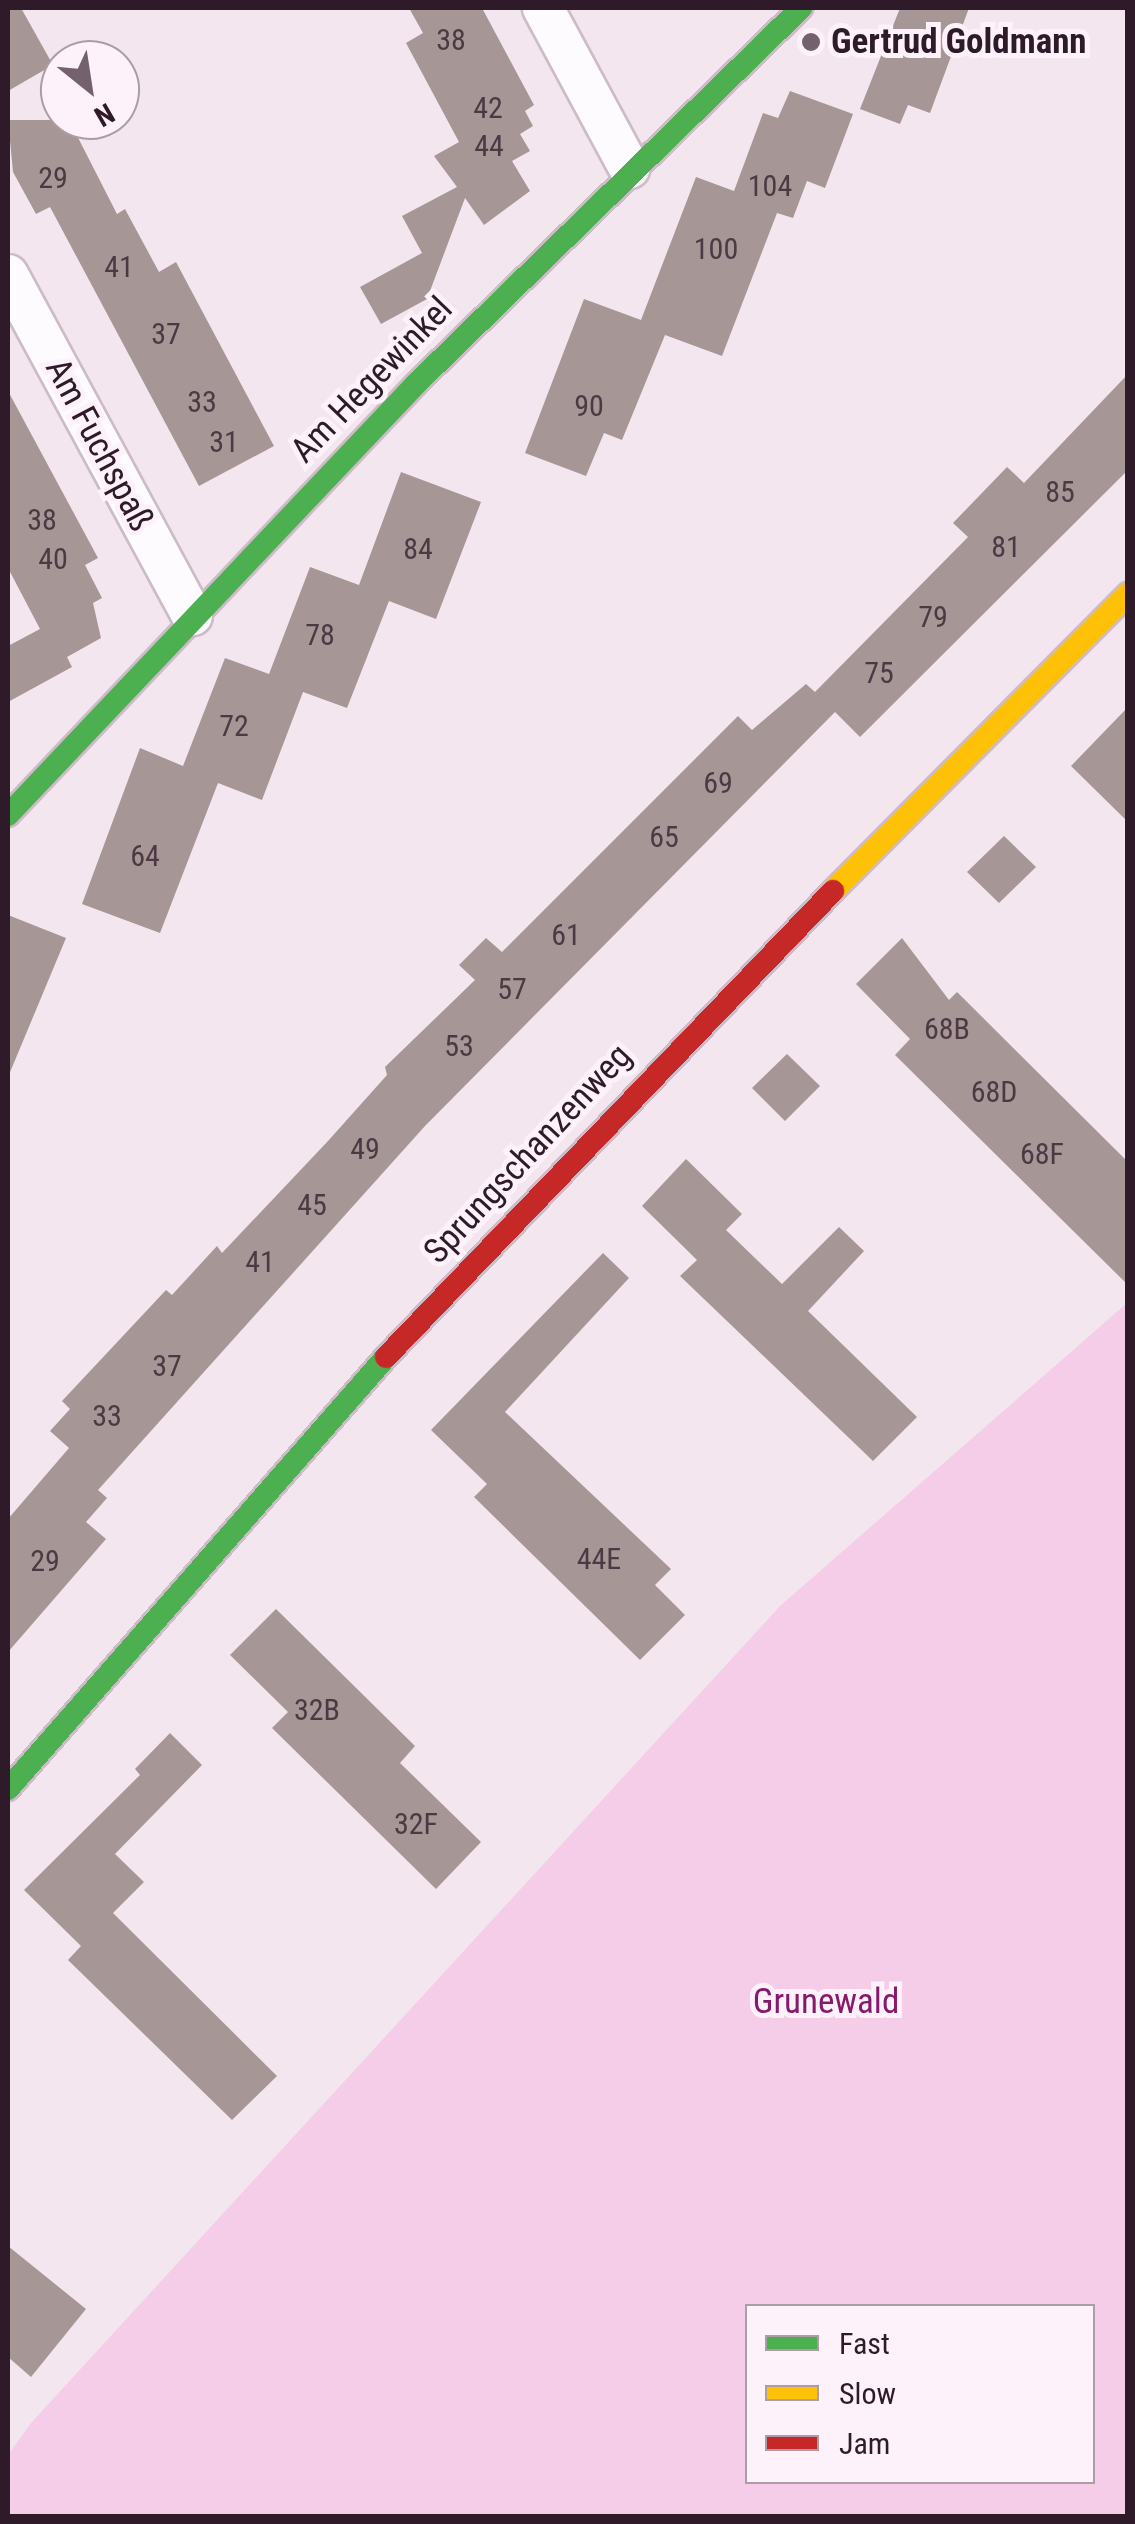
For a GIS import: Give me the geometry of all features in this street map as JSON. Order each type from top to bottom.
[{"type":"street","points":[[543,8],[629,168]]},
{"type":"street","name":"Am Hegewinkel","points":[[8,815],[192,616],[629,168],[801,8]]},
{"type":"street","name":"Am Fuchspaß","points":[[8,275],[192,616]]},
{"type":"street","name":"Sprungschanzenweg","points":[[8,1788],[332,1414],[630,1095],[1128,594]]},
{"type":"green space","name":"Grunewald","points":[[1127,1303],[1127,2516],[8,2516],[8,2455],[31,2423],[780,1606]]},
{"type":"building","points":[[8,8],[21,8],[40,42],[40,73],[8,91]]},
{"type":"building","points":[[409,8],[482,8],[534,105],[525,111],[533,126],[520,134],[530,151],[512,161],[530,191],[484,225],[465,198],[427,299],[381,324],[360,287],[422,253],[402,216],[457,187],[434,156],[459,142],[406,43],[423,33]]},
{"type":"building","points":[[900,8],[969,8],[930,113],[908,105],[900,124],[860,109]]},
{"type":"building","points":[[790,91],[853,114],[825,188],[807,181],[793,218],[777,213],[722,356],[665,335],[622,440],[604,433],[586,476],[525,453],[584,299],[641,320],[696,177],[734,191],[763,113],[778,118]]},
{"type":"building","points":[[8,120],[40,120],[40,140],[79,140],[117,214],[125,209],[159,272],[176,262],[274,446],[199,486],[50,207],[36,214],[13,172]]},
{"type":"building","points":[[1128,374],[1128,470],[860,737],[835,712],[425,1126],[98,1490],[107,1498],[86,1522],[106,1539],[8,1652],[8,1519],[69,1448],[50,1431],[70,1409],[62,1401],[166,1290],[172,1295],[217,1246],[222,1253],[328,1141],[387,1075],[385,1067],[475,980],[459,965],[486,938],[502,952],[738,716],[752,730],[806,684],[815,692],[968,537],[953,523],[1007,467],[1024,483]]},
{"type":"building","points":[[8,391],[98,558],[85,565],[102,598],[93,603],[101,638],[67,657],[72,667],[8,702],[8,646],[40,629],[8,568]]},
{"type":"building","points":[[401,472],[481,502],[436,619],[389,601],[347,708],[303,692],[262,800],[218,783],[160,933],[82,904],[140,748],[183,766],[225,658],[269,674],[310,567],[359,585]]},
{"type":"building","points":[[1128,707],[1128,822],[1071,766]]},
{"type":"building","points":[[1004,836],[1036,867],[999,903],[967,872]]},
{"type":"building","points":[[8,915],[66,938],[8,1077]]},
{"type":"building","points":[[902,938],[949,1000],[957,992],[1128,1162],[1128,1285],[895,1055],[910,1039],[856,984]]},
{"type":"building","points":[[787,1054],[820,1086],[785,1121],[752,1088]]},
{"type":"building","points":[[686,1159],[742,1214],[726,1230],[782,1284],[839,1227],[864,1251],[808,1311],[917,1417],[873,1461],[680,1276],[697,1260],[642,1206]]},
{"type":"building","points":[[603,1253],[629,1278],[505,1412],[671,1569],[655,1585],[685,1615],[640,1660],[474,1497],[487,1484],[431,1430]]},
{"type":"building","points":[[276,1609],[415,1746],[400,1763],[481,1842],[436,1889],[272,1728],[288,1712],[230,1655]]},
{"type":"building","points":[[170,1733],[202,1765],[115,1854],[144,1882],[113,1913],[277,2076],[232,2120],[68,1960],[81,1946],[24,1890],[140,1775],[135,1769]]},
{"type":"building","points":[[8,2246],[86,2309],[31,2377],[8,2357]]},
{"type":"traffic: fast","points":[[8,815],[417,383],[801,8]]},
{"type":"traffic: fast","points":[[8,1789],[386,1357]]},
{"type":"traffic: slow","points":[[833,891],[1128,594]]},
{"type":"traffic: jam","points":[[386,1357],[833,891]]},
{"type":"place","name":"Gertrud Goldmann","points":[[811,42]]}]
